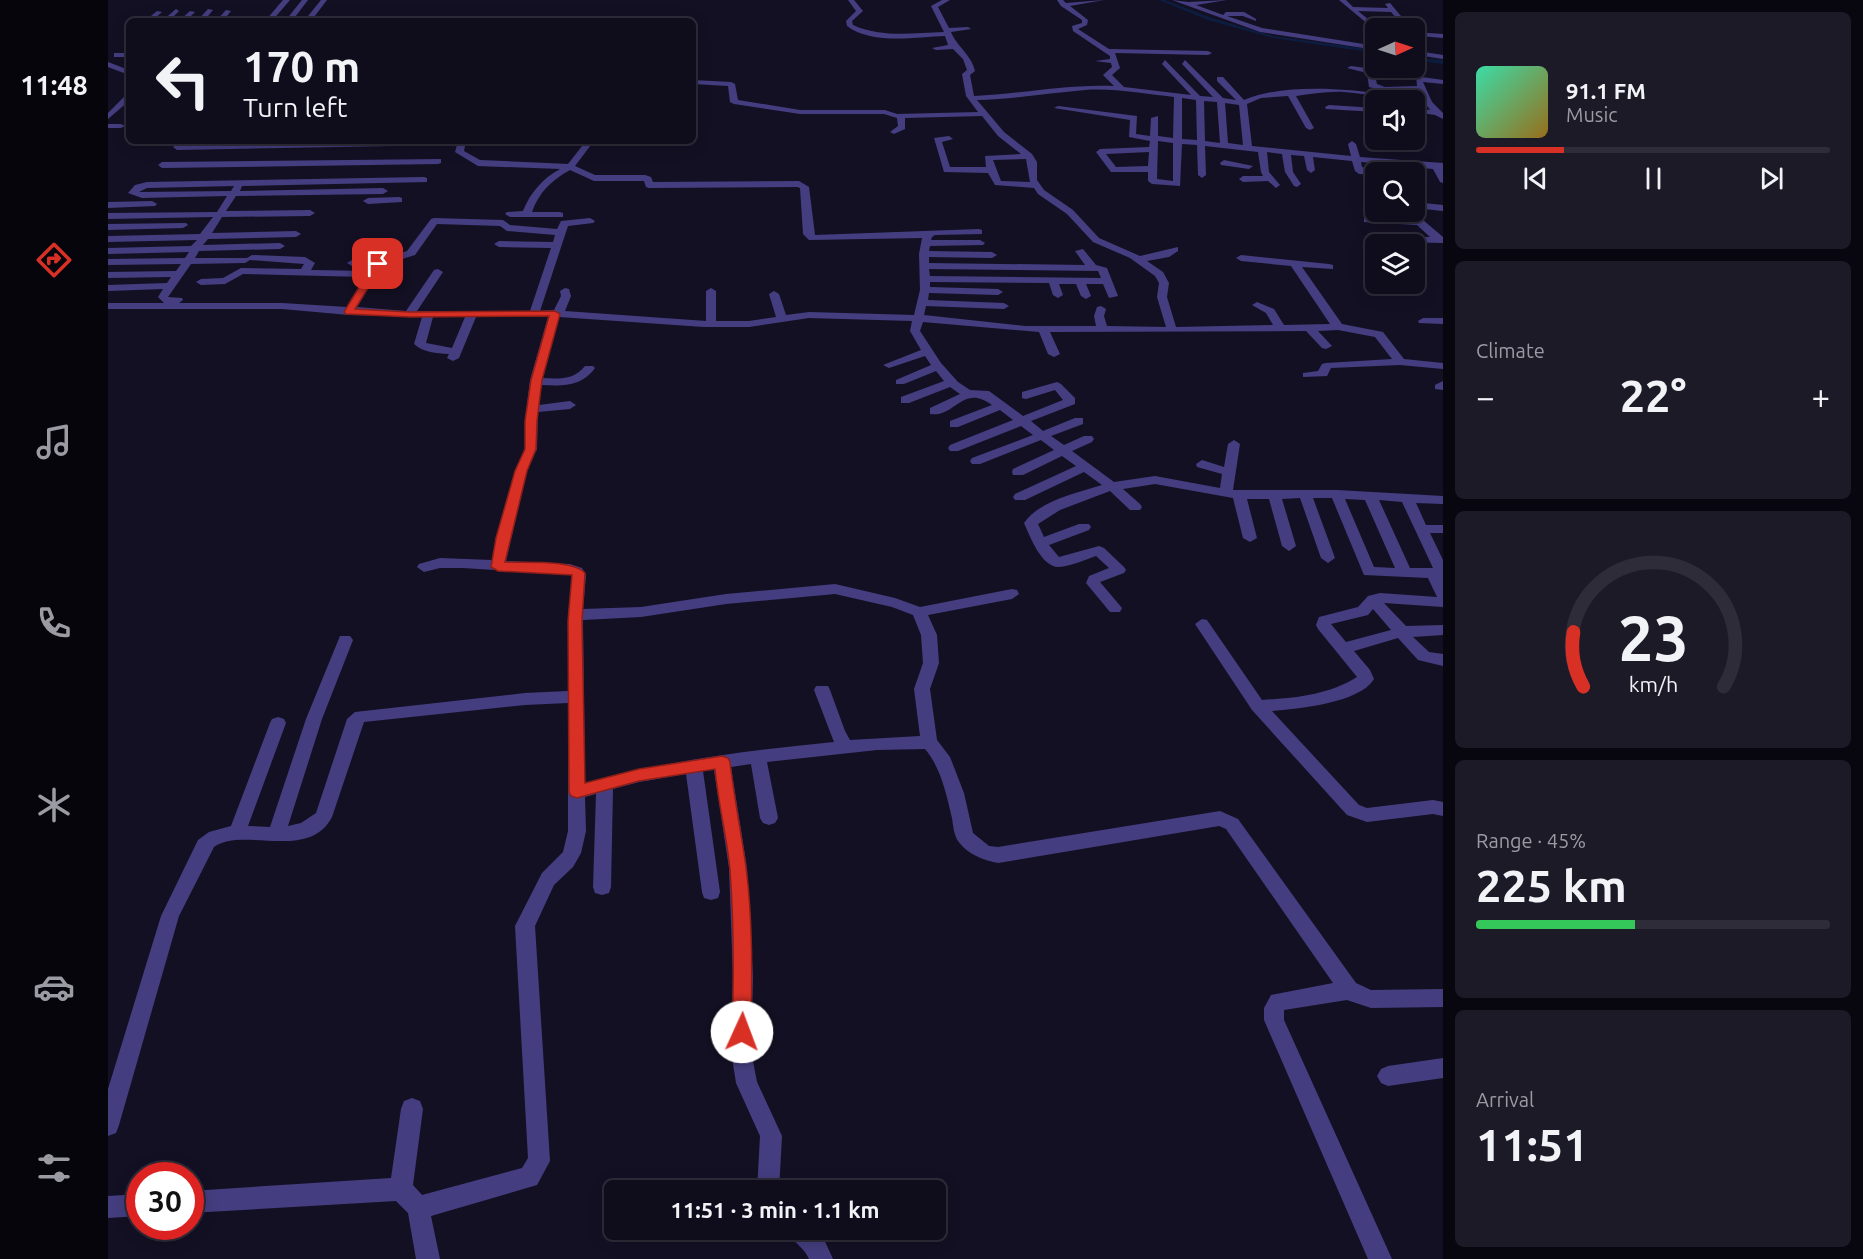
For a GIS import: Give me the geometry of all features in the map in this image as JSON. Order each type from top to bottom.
[{"type":"street","points":[[271,18],[287,0]]},
{"type":"street","points":[[290,18],[304,0]]},
{"type":"street","points":[[309,18],[324,0]]},
{"type":"street","points":[[851,0],[860,11],[849,21],[850,26],[860,32],[873,34],[962,31]]},
{"type":"street","points":[[947,0],[934,6],[955,47],[963,52],[971,68]]},
{"type":"street","points":[[1062,2],[1101,0]]},
{"type":"street","points":[[1175,0],[1267,32],[1365,46]]},
{"type":"street","points":[[1188,3],[1224,0]]},
{"type":"street","points":[[1341,0],[1365,20]]},
{"type":"street","points":[[1383,0],[1400,18]]},
{"type":"street","points":[[1062,2],[1078,11],[1085,20],[1085,24],[1074,27],[1075,30],[1085,39],[1113,55],[1116,68],[1107,75],[1121,88]]},
{"type":"street","points":[[1351,9],[1394,10]]},
{"type":"street","points":[[203,18],[210,10]]},
{"type":"street","points":[[221,18],[228,10]]},
{"type":"street","points":[[168,18],[176,11]]},
{"type":"street","points":[[152,18],[159,12]]},
{"type":"street","points":[[185,18],[192,12]]},
{"type":"street","points":[[1227,17],[1253,19]]},
{"type":"street","points":[[1425,35],[1443,36]]},
{"type":"street","points":[[936,48],[955,47]]},
{"type":"street","points":[[1109,51],[1208,53]]},
{"type":"street","points":[[1425,57],[1443,57]]},
{"type":"street","points":[[108,64],[114,61],[126,61]]},
{"type":"street","points":[[1099,61],[1114,61]]},
{"type":"street","points":[[1202,175],[1199,98],[1161,62],[1186,62],[1221,101],[1224,159]]},
{"type":"street","points":[[108,64],[126,72]]},
{"type":"street","points":[[958,68],[971,68]]},
{"type":"street","points":[[971,68],[966,74],[966,81],[973,98],[1001,134],[1029,156],[1033,162],[1033,180],[1036,185],[1070,212],[1096,240],[1139,259],[1162,279],[1162,297],[1172,330]]},
{"type":"street","points":[[1351,68],[1365,70]]},
{"type":"street","points":[[1372,78],[1373,86],[1380,90]]},
{"type":"street","points":[[1220,79],[1243,103],[1248,157]]},
{"type":"street","points":[[1440,115],[1427,100],[1419,79],[1443,82]]},
{"type":"street","points":[[1182,81],[1168,83],[1189,89]]},
{"type":"street","points":[[696,82],[732,85],[732,101],[800,112],[877,112],[901,116],[984,114]]},
{"type":"street","points":[[1374,82],[1394,84]]},
{"type":"street","points":[[973,98],[1012,98],[1086,88],[1121,88],[1178,97],[1243,103],[1260,96],[1343,90],[1365,91]]},
{"type":"street","points":[[1403,90],[1422,88]]},
{"type":"street","points":[[1326,91],[1340,101]]},
{"type":"street","points":[[1079,92],[1081,103],[1058,104],[1134,118],[1132,135],[1178,141],[1201,148],[1224,159],[1248,157],[1262,150],[1332,156],[1357,164],[1440,167],[1443,180]]},
{"type":"street","points":[[1144,100],[1147,92]]},
{"type":"street","points":[[1291,94],[1310,128]]},
{"type":"street","points":[[1155,118],[1152,181],[1177,184],[1178,97]]},
{"type":"street","points":[[108,117],[126,100]]},
{"type":"street","points":[[1329,107],[1365,109]]},
{"type":"street","points":[[1425,112],[1440,115]]},
{"type":"street","points":[[894,132],[902,128],[901,116]]},
{"type":"street","points":[[1076,118],[1088,124],[1110,128],[1133,126]]},
{"type":"street","points":[[108,126],[124,132]]},
{"type":"street","points":[[1142,138],[1153,156]]},
{"type":"street","points":[[949,139],[937,140],[947,170],[991,170]]},
{"type":"street","points":[[1297,184],[1289,172],[1283,152],[1287,142],[1353,146],[1357,164]]},
{"type":"street","points":[[461,144],[459,152],[478,163],[570,168],[594,178],[647,178],[648,184],[660,185],[799,184],[804,187],[810,237],[992,255]]},
{"type":"street","points":[[527,214],[531,202],[549,178],[570,168],[588,144]]},
{"type":"street","points":[[177,147],[269,146],[440,155]]},
{"type":"street","points":[[269,146],[203,236],[169,286],[163,299],[193,295],[241,271],[372,274]]},
{"type":"street","points":[[169,156],[269,146],[440,155]]},
{"type":"street","points":[[1243,179],[1273,181],[1265,172],[1262,150]]},
{"type":"street","points":[[1308,154],[1311,170]]},
{"type":"street","points":[[162,165],[440,155]]},
{"type":"street","points":[[147,175],[248,174],[440,155]]},
{"type":"street","points":[[1029,156],[988,158],[996,181],[1002,184],[1036,185]]},
{"type":"street","points":[[1153,156],[1128,174],[1114,171],[1107,161],[1153,156]]},
{"type":"street","points":[[1332,156],[1335,170]]},
{"type":"street","points":[[1224,159],[1248,157]]},
{"type":"street","points":[[383,191],[142,195],[133,193],[138,187],[147,185],[424,180]]},
{"type":"street","points":[[240,214],[255,192]]},
{"type":"street","points":[[248,203],[399,200]]},
{"type":"street","points":[[108,205],[227,203]]},
{"type":"street","points":[[1425,207],[1443,208]]},
{"type":"street","points":[[108,216],[310,213]]},
{"type":"street","points":[[510,214],[560,215]]},
{"type":"street","points":[[352,263],[378,263],[411,253],[434,221],[503,223],[507,228],[560,231]]},
{"type":"street","points":[[534,314],[560,231],[565,223],[590,221]]},
{"type":"street","points":[[1422,222],[1441,240]]},
{"type":"street","points":[[108,227],[302,223]]},
{"type":"street","points":[[108,239],[296,234]]},
{"type":"street","points":[[925,250],[980,237]]},
{"type":"street","points":[[1425,240],[1441,240]]},
{"type":"street","points":[[499,244],[556,245]]},
{"type":"street","points":[[108,251],[280,246]]},
{"type":"street","points":[[1139,259],[1165,255],[1175,249]]},
{"type":"street","points":[[925,250],[1017,267],[1063,263],[1103,270],[1113,296]]},
{"type":"street","points":[[925,250],[923,303],[915,331],[938,366],[952,382],[969,394]]},
{"type":"street","points":[[1080,251],[1093,268]]},
{"type":"street","points":[[1241,258],[1329,267]]},
{"type":"street","points":[[193,295],[215,260]]},
{"type":"street","points":[[108,262],[304,260],[310,263],[304,273]]},
{"type":"street","points":[[349,312],[378,263]]},
{"type":"street","points":[[1294,263],[1338,327]]},
{"type":"street","points":[[1017,267],[1021,280]]},
{"type":"street","points":[[410,315],[416,302],[438,272]]},
{"type":"street","points":[[108,275],[177,274]]},
{"type":"street","points":[[925,285],[1021,280],[1108,281]]},
{"type":"street","points":[[1053,280],[1058,295]]},
{"type":"street","points":[[1080,281],[1086,296]]},
{"type":"street","points":[[925,285],[998,292]]},
{"type":"street","points":[[108,288],[169,286]]},
{"type":"street","points":[[282,306],[293,291]]},
{"type":"street","points":[[498,567],[503,538],[521,471],[531,449],[532,410],[536,381],[556,314],[566,296],[565,291]]},
{"type":"street","points":[[711,291],[711,324]]},
{"type":"street","points":[[774,294],[782,320]]},
{"type":"street","points":[[108,306],[193,295],[349,312],[410,315],[571,314],[711,324],[749,324],[820,314],[917,318],[1025,328],[1103,330],[1338,327],[1379,334],[1400,362]]},
{"type":"street","points":[[571,314],[576,300]]},
{"type":"street","points":[[923,303],[1004,306]]},
{"type":"street","points":[[1257,305],[1270,311],[1281,329]]},
{"type":"street","points":[[648,319],[653,306]]},
{"type":"street","points":[[1101,309],[1099,316],[1103,330]]},
{"type":"street","points":[[429,314],[420,344],[426,348],[455,355],[472,314]]},
{"type":"street","points":[[1423,321],[1443,321]]},
{"type":"street","points":[[1025,328],[1030,342]]},
{"type":"street","points":[[1042,328],[1054,354]]},
{"type":"street","points":[[1310,328],[1326,345]]},
{"type":"street","points":[[889,365],[927,352]]},
{"type":"street","points":[[1307,375],[1323,374],[1325,368],[1331,365],[1400,362],[1443,366]]},
{"type":"street","points":[[900,381],[938,366]]},
{"type":"street","points":[[536,381],[575,381],[584,377],[589,368]]},
{"type":"street","points":[[904,400],[952,382]]},
{"type":"street","points":[[954,448],[1071,401],[1056,386],[1026,395]]},
{"type":"street","points":[[934,411],[969,394],[985,394],[1112,486],[1135,507]]},
{"type":"street","points":[[532,410],[570,405]]},
{"type":"street","points":[[954,424],[1000,406]]},
{"type":"street","points":[[976,461],[1079,421]]},
{"type":"street","points":[[1018,471],[1064,452],[1088,439]]},
{"type":"street","points":[[1234,444],[1228,472],[1232,494],[1250,538]]},
{"type":"street","points":[[1202,464],[1228,472]]},
{"type":"street","points":[[1020,497],[1084,467]]},
{"type":"street","points":[[1115,608],[1093,583],[1094,579],[1119,570],[1102,552],[1096,551],[1056,562],[1052,560],[1040,543],[1031,523],[1037,516],[1112,486],[1155,480],[1232,494],[1337,494],[1443,500]]},
{"type":"street","points":[[1274,494],[1289,546]]},
{"type":"street","points":[[1337,494],[1369,572],[1439,574]]},
{"type":"street","points":[[1305,495],[1328,558]]},
{"type":"street","points":[[1371,495],[1405,573]]},
{"type":"street","points":[[1407,498],[1420,529],[1436,550],[1443,594]]},
{"type":"street","points":[[1040,543],[1084,527]]},
{"type":"street","points":[[1420,529],[1443,529]]},
{"type":"street","points":[[418,1208],[529,1177],[539,1161],[525,926],[548,879],[567,862],[572,853],[577,831],[575,615],[579,575],[577,571],[440,563],[424,567]]},
{"type":"street","points":[[575,615],[641,612],[726,599],[835,589],[895,603],[919,612],[1012,594]]},
{"type":"street","points":[[1258,706],[1314,700],[1340,693],[1364,680],[1364,674],[1322,623],[1363,611],[1373,600],[1380,598],[1443,602]]},
{"type":"street","points":[[1373,600],[1420,656],[1428,660],[1443,660]]},
{"type":"street","points":[[919,612],[929,634],[932,663],[922,689],[929,742],[942,757],[955,793],[965,837],[985,853],[998,855],[1216,818],[1228,822],[1244,840],[1349,990],[1361,997],[1371,999],[1443,998]]},
{"type":"street","points":[[1202,624],[1258,706],[1358,813],[1367,815],[1433,807],[1443,809]]},
{"type":"street","points":[[1342,649],[1402,632],[1443,630]]},
{"type":"street","points":[[278,833],[314,719],[345,640]]},
{"type":"street","points":[[822,690],[837,732],[846,747]]},
{"type":"street","points":[[108,1125],[170,916],[209,838],[224,833],[306,831],[317,825],[323,817],[355,719],[361,716],[525,699],[576,697]]},
{"type":"street","points":[[237,833],[278,723]]},
{"type":"street","points":[[577,792],[639,775],[758,756],[929,742]]},
{"type":"street","points":[[758,756],[769,818]]},
{"type":"street","points":[[722,762],[739,880],[743,977],[741,1051],[747,1083],[771,1136],[769,1180]]},
{"type":"street","points":[[694,766],[711,892]]},
{"type":"street","points":[[602,887],[605,785]]},
{"type":"street","points":[[1349,990],[1278,1002],[1274,1008],[1274,1020],[1380,1259]]},
{"type":"street","points":[[1388,1076],[1443,1068]]},
{"type":"street","points":[[412,1109],[401,1189],[418,1208],[428,1259]]},
{"type":"street","points":[[204,1201],[401,1189]]},
{"type":"street","points":[[108,1207],[126,1206]]},
{"type":"street","points":[[811,1240],[821,1259]]},
{"type":"waterway","points":[[1161,0],[1210,19],[1273,37],[1365,50]]},
{"type":"waterway","points":[[1425,60],[1443,62]]},
{"type":"route","points":[[378,264],[349,312],[410,315],[555,314],[537,380],[531,421],[531,449],[521,471],[503,538],[498,567],[574,569],[579,575],[575,621],[577,792],[639,775],[722,762],[738,868],[742,926],[742,1032]]}]
